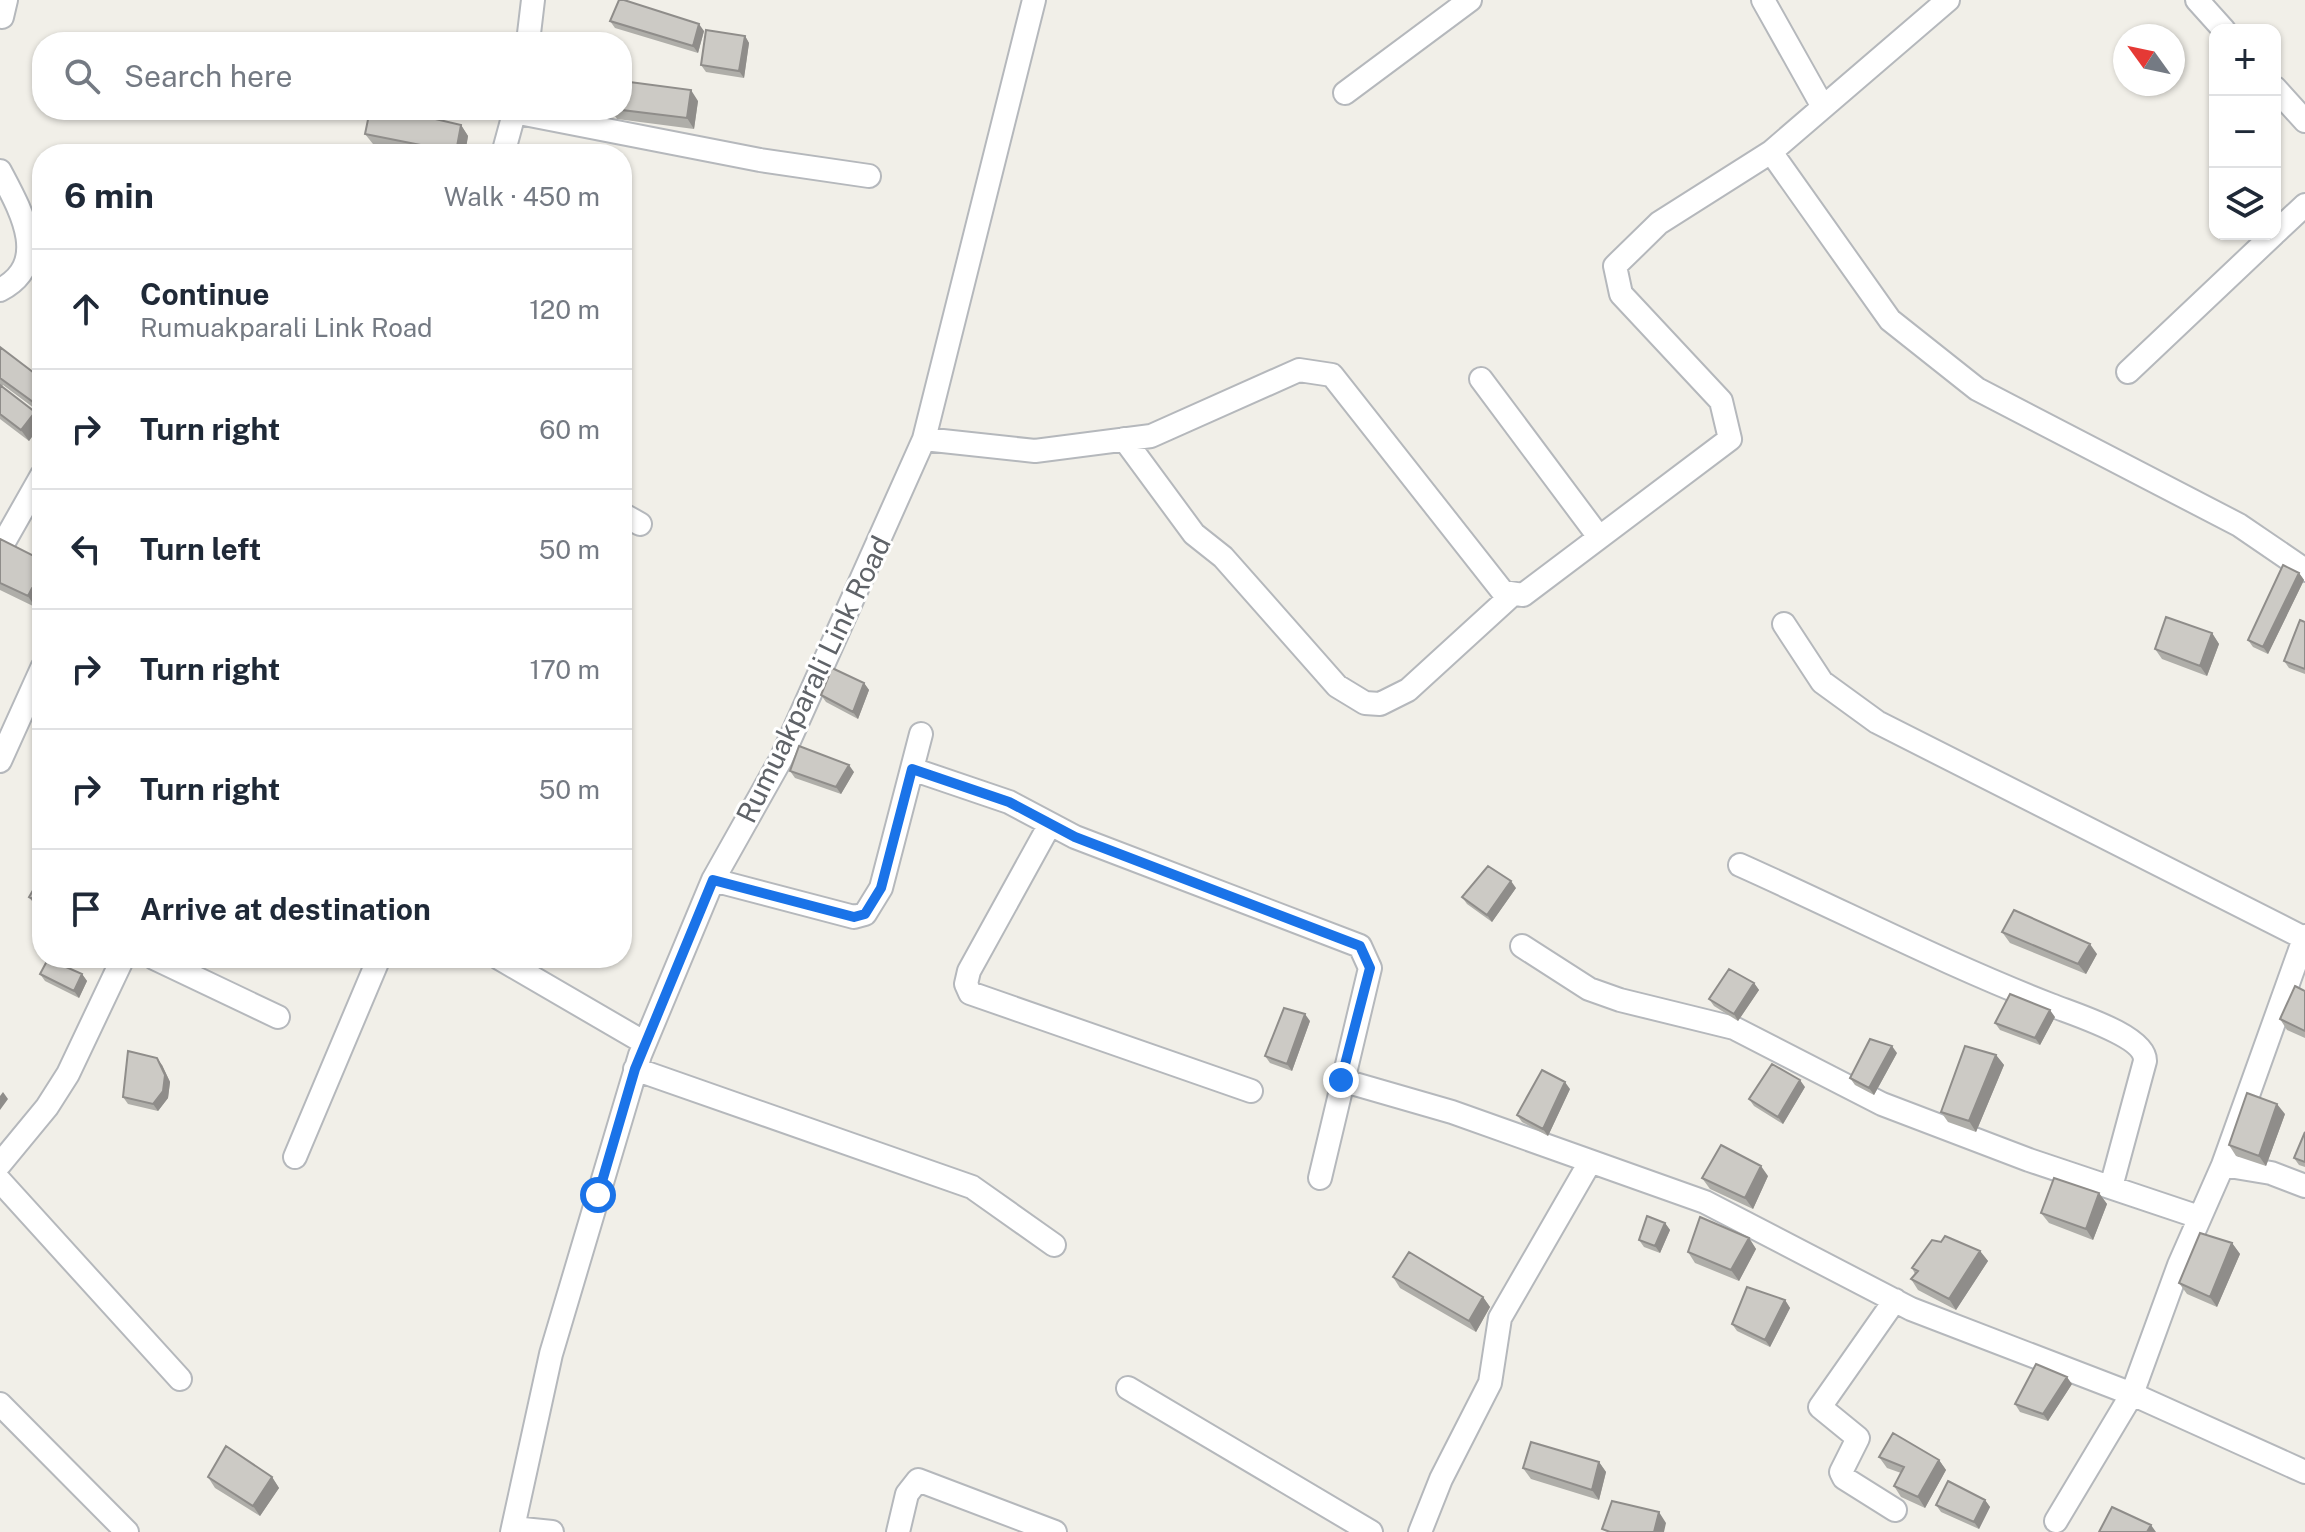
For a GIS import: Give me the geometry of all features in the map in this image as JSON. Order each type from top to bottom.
[{"type":"street","points":[[529,32],[533,0]]},
{"type":"street","name":"Rumuakparali Link Road","points":[[513,1530],[547,1368],[635,1069],[713,880],[781,759],[924,439],[1034,0]]},
{"type":"street","points":[[1345,93],[1470,0]]},
{"type":"street","points":[[1763,0],[1823,107]]},
{"type":"street","points":[[924,439],[1035,451],[1151,436],[1299,370],[1332,375],[1503,592],[1523,595],[1730,439],[1721,401],[1621,294],[1615,266],[1659,223],[1771,152],[1948,0]]},
{"type":"street","points":[[2197,0],[2219,24]]},
{"type":"street","points":[[2281,95],[2305,121]]},
{"type":"street","points":[[506,144],[512,120]]},
{"type":"street","points":[[560,120],[760,160],[869,176]]},
{"type":"street","points":[[1771,152],[1890,320],[1977,389],[2239,525],[2305,570]]},
{"type":"street","points":[[0,171],[24,220],[31,244],[26,266],[0,290]]},
{"type":"street","points":[[2281,227],[2305,205]]},
{"type":"street","points":[[2128,372],[2268,240]]},
{"type":"street","points":[[1481,379],[1599,537]]},
{"type":"street","points":[[1124,439],[1194,534],[1223,557],[1337,686],[1365,703],[1380,704],[1408,690],[1512,595]]},
{"type":"street","points":[[0,549],[32,493]]},
{"type":"street","points":[[1784,624],[1822,682],[1877,722],[2305,937],[2223,1165],[2199,1217],[2132,1394],[2056,1521]]},
{"type":"street","points":[[0,761],[32,690]]},
{"type":"street","points":[[713,880],[854,917],[865,914],[881,888],[921,734]]},
{"type":"street","points":[[912,769],[1009,802],[1049,826],[1360,946],[1370,968],[1320,1178]]},
{"type":"street","points":[[1049,826],[969,971],[966,984],[970,993],[1251,1091]]},
{"type":"street","points":[[1740,865],[1993,982],[2140,1045],[2146,1053],[2145,1061],[2111,1187]]},
{"type":"street","points":[[1522,946],[1589,989],[1734,1028],[1882,1104],[2029,1160],[2199,1217]]},
{"type":"street","points":[[0,1164],[47,1107],[68,1074],[118,968]]},
{"type":"street","points":[[175,968],[278,1017]]},
{"type":"street","points":[[295,1157],[375,968]]},
{"type":"street","points":[[516,968],[645,1043]]},
{"type":"street","points":[[635,1069],[972,1187],[1054,1245]]},
{"type":"street","points":[[1341,1080],[1452,1112],[1705,1202],[1895,1300],[2132,1394],[2305,1472]]},
{"type":"street","points":[[1420,1532],[1441,1479],[1490,1383],[1500,1318],[1590,1162]]},
{"type":"street","points":[[2223,1165],[2271,1173],[2305,1186]]},
{"type":"street","points":[[0,1181],[180,1379]]},
{"type":"street","points":[[1895,1300],[1820,1410],[1858,1438],[1843,1465],[1844,1478],[1895,1510]]},
{"type":"street","points":[[1128,1388],[1371,1532]]},
{"type":"street","points":[[0,1404],[127,1532]]},
{"type":"street","points":[[898,1532],[907,1494],[918,1480],[1055,1532]]},
{"type":"street","points":[[513,1530],[552,1532]]},
{"type":"building","points":[[619,0],[699,24],[693,46],[610,21]]},
{"type":"building","points":[[706,30],[745,36],[739,71],[701,65]]},
{"type":"building","points":[[632,82],[691,90],[687,118],[632,111]]},
{"type":"building","points":[[368,120],[440,120],[461,125],[457,144],[416,144],[365,134]]},
{"type":"building","points":[[0,347],[32,371],[32,401],[0,378]]},
{"type":"building","points":[[0,385],[32,410],[32,416],[21,430],[0,414]]},
{"type":"building","points":[[0,539],[32,555],[32,588],[28,596],[0,583]]},
{"type":"building","points":[[2283,565],[2299,573],[2263,647],[2248,640]]},
{"type":"building","points":[[2166,617],[2212,633],[2200,666],[2155,649]]},
{"type":"building","points":[[2300,620],[2305,622],[2305,669],[2284,661]]},
{"type":"building","points":[[832,668],[864,683],[853,712],[821,695]]},
{"type":"building","points":[[799,746],[849,765],[836,787],[790,771]]},
{"type":"building","points":[[1488,866],[1511,881],[1487,915],[1462,897]]},
{"type":"building","points":[[2014,910],[2090,944],[2078,964],[2002,932]]},
{"type":"building","points":[[43,968],[68,968],[82,974],[74,991],[40,974]]},
{"type":"building","points":[[1729,969],[1754,983],[1734,1014],[1709,999]]},
{"type":"building","points":[[2295,986],[2305,991],[2305,1031],[2280,1019]]},
{"type":"building","points":[[2010,994],[2050,1010],[2035,1038],[1995,1023]]},
{"type":"building","points":[[1284,1008],[1305,1014],[1287,1064],[1265,1056]]},
{"type":"building","points":[[1870,1039],[1892,1046],[1869,1088],[1850,1078]]},
{"type":"building","points":[[1965,1046],[1996,1055],[1969,1121],[1941,1112]]},
{"type":"building","points":[[128,1051],[157,1058],[165,1075],[163,1091],[153,1104],[123,1097]]},
{"type":"building","points":[[1772,1064],[1800,1080],[1778,1117],[1749,1099]]},
{"type":"building","points":[[1542,1070],[1565,1082],[1543,1129],[1517,1115]]},
{"type":"building","points":[[2247,1093],[2277,1104],[2259,1156],[2229,1145]]},
{"type":"building","points":[[2305,1132],[2305,1162],[2294,1158]]},
{"type":"building","points":[[1721,1145],[1761,1166],[1745,1198],[1702,1178]]},
{"type":"building","points":[[2054,1178],[2099,1193],[2086,1229],[2041,1213]]},
{"type":"building","points":[[1647,1216],[1665,1223],[1655,1246],[1639,1240]]},
{"type":"building","points":[[1700,1217],[1749,1238],[1731,1270],[1688,1252]]},
{"type":"building","points":[[2200,1233],[2232,1243],[2210,1297],[2179,1283]]},
{"type":"building","points":[[1945,1236],[1980,1251],[1949,1299],[1911,1279],[1918,1271],[1912,1268],[1932,1240],[1941,1242]]},
{"type":"building","points":[[1409,1252],[1483,1297],[1469,1321],[1393,1277]]},
{"type":"building","points":[[1747,1287],[1785,1300],[1765,1340],[1732,1324]]},
{"type":"building","points":[[2036,1364],[2067,1377],[2043,1414],[2015,1404]]},
{"type":"building","points":[[1893,1433],[1939,1460],[1918,1497],[1894,1486],[1904,1467],[1879,1457]]},
{"type":"building","points":[[1531,1442],[1599,1462],[1592,1490],[1523,1468]]},
{"type":"building","points":[[226,1446],[272,1477],[253,1506],[208,1477]]},
{"type":"building","points":[[1948,1481],[1985,1500],[1974,1522],[1936,1505]]},
{"type":"building","points":[[1612,1501],[1659,1512],[1654,1532],[1610,1532],[1602,1529]]},
{"type":"building","points":[[2112,1507],[2151,1525],[2147,1532],[2099,1532]]},
{"type":"route","points":[[598,1195],[635,1069],[713,880],[854,917],[865,914],[874,905],[881,888],[912,769],[1009,802],[1049,826],[1075,837],[1360,946],[1370,968],[1341,1080]]}]
